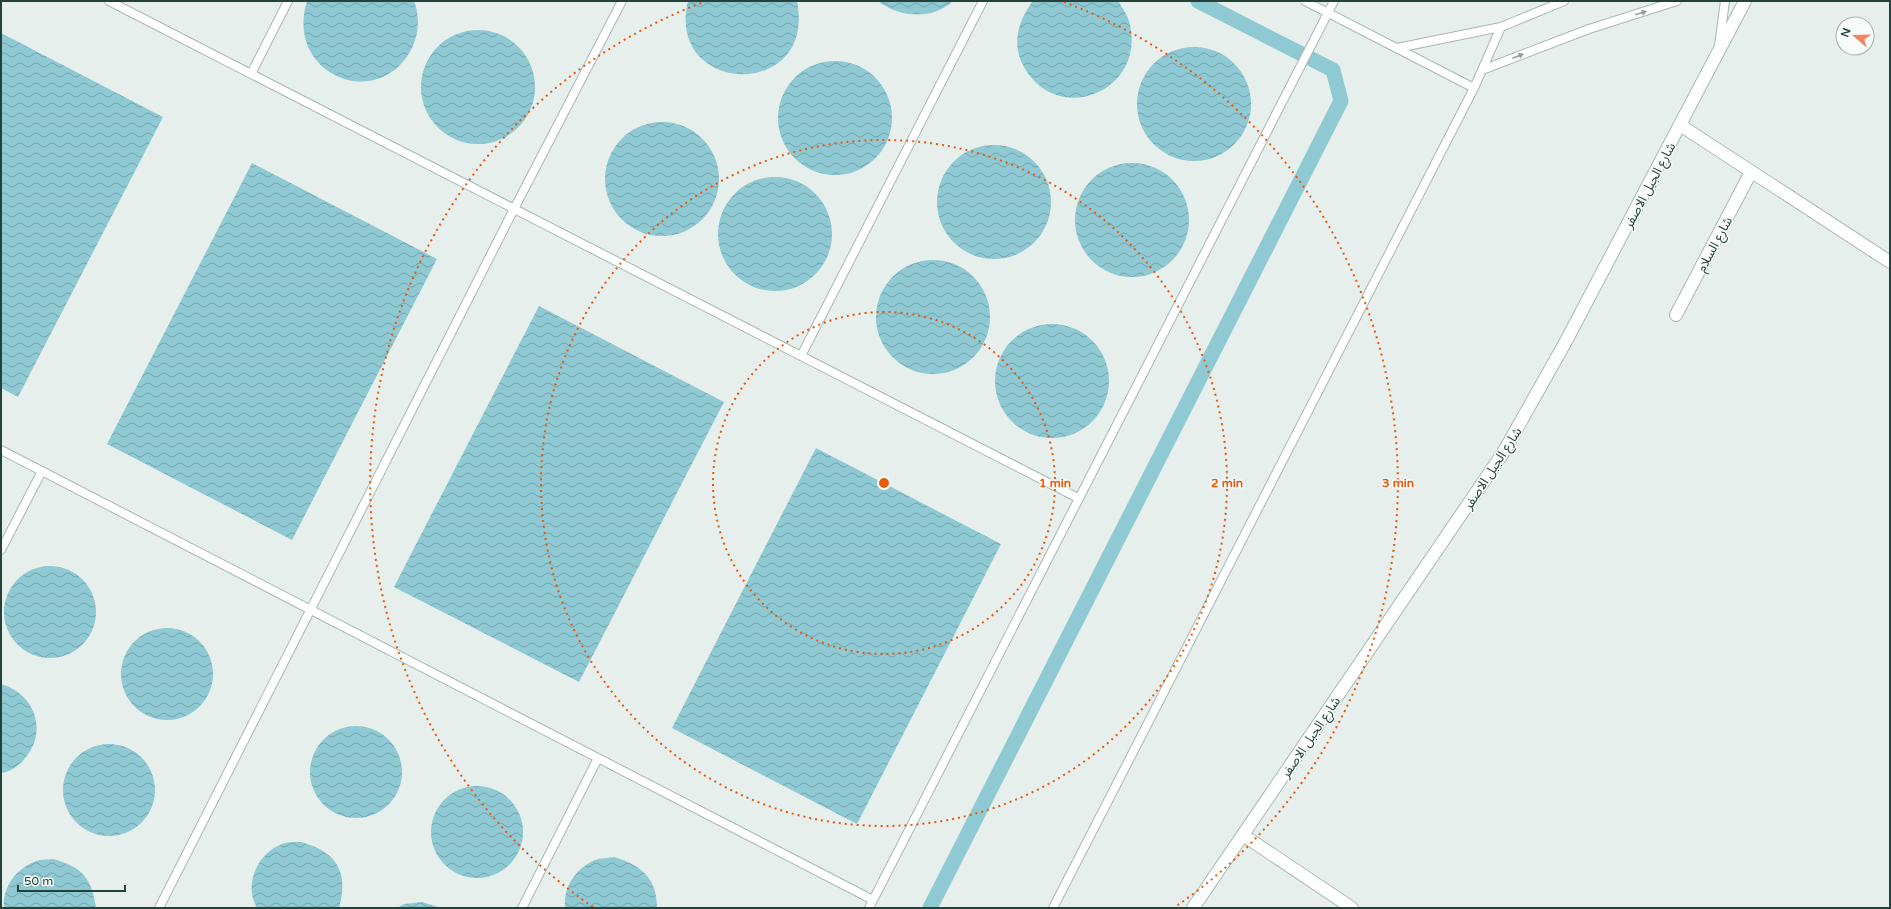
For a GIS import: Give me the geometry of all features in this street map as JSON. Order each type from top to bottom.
[{"type":"street","name":"شارع الجبل الاصفر","points":[[1193,908],[1503,453],[1565,343],[1745,1]]},
{"type":"street","points":[[1680,125],[1890,262]]},
{"type":"street","name":"شارع السلام","points":[[1676,315],[1751,172]]},
{"type":"street","points":[[1243,835],[1352,908]]},
{"type":"lane","points":[[109,1],[1078,498]]},
{"type":"lane","points":[[251,74],[288,1]]},
{"type":"lane","points":[[159,908],[514,209],[622,1]]},
{"type":"lane","points":[[801,356],[983,1]]},
{"type":"lane","points":[[1305,1],[1474,88]]},
{"type":"lane","points":[[869,908],[1334,1]]},
{"type":"lane","points":[[1397,48],[1501,27],[1564,1]]},
{"type":"lane","points":[[1482,70],[1589,29],[1678,1]]},
{"type":"lane","points":[[1719,52],[1725,1]]},
{"type":"lane","points":[[1053,908],[1474,88],[1501,27]]},
{"type":"lane","points":[[1,450],[873,900]]},
{"type":"lane","points":[[1,550],[42,471]]},
{"type":"lane","points":[[522,908],[598,758]]},
{"type":"water","points":[[307,1],[414,1],[418,25],[412,48],[397,68],[378,79],[358,81],[338,77],[321,65],[309,48],[304,27]]},
{"type":"water","points":[[688,1],[797,1],[797,34],[785,57],[765,70],[741,74],[718,69],[698,55],[687,32]]},
{"type":"water","points":[[878,1],[953,1],[936,11],[926,14],[916,14],[896,11],[886,7]]},
{"type":"water","points":[[1033,1],[1119,2],[1129,21],[1131,46],[1125,67],[1112,83],[1094,94],[1074,98],[1054,94],[1035,82],[1021,61],[1017,45],[1017,37],[1021,22]]},
{"type":"water","points":[[478,30],[500,34],[519,46],[531,65],[535,87],[531,109],[519,128],[500,140],[478,144],[456,140],[437,128],[425,109],[421,87],[425,65],[437,46],[456,34]]},
{"type":"water","points":[[1,33],[163,117],[18,397],[1,388]]},
{"type":"water","points":[[1194,47],[1216,51],[1235,63],[1247,82],[1251,104],[1247,126],[1235,145],[1216,157],[1194,161],[1172,157],[1153,145],[1141,126],[1137,104],[1141,82],[1153,63],[1172,51]]},
{"type":"water","points":[[835,61],[857,65],[876,77],[888,96],[892,118],[888,140],[876,159],[857,171],[835,175],[813,171],[794,159],[782,140],[778,118],[782,96],[794,77],[813,65]]},
{"type":"water","points":[[662,122],[684,126],[703,138],[715,157],[719,179],[715,201],[703,220],[684,232],[662,236],[640,232],[621,220],[609,201],[605,179],[609,157],[621,138],[640,126]]},
{"type":"water","points":[[994,145],[1016,149],[1035,161],[1047,180],[1051,202],[1047,224],[1035,243],[1016,255],[994,259],[972,255],[953,243],[941,224],[937,202],[941,180],[953,161],[972,149]]},
{"type":"water","points":[[252,163],[437,259],[292,540],[107,444]]},
{"type":"water","points":[[1132,163],[1154,167],[1173,179],[1185,198],[1189,220],[1185,242],[1173,261],[1154,273],[1132,277],[1110,273],[1091,261],[1079,242],[1075,220],[1079,198],[1091,179],[1110,167]]},
{"type":"water","points":[[775,177],[797,181],[816,193],[828,212],[832,234],[828,256],[816,275],[797,287],[775,291],[753,287],[734,275],[722,256],[718,234],[722,212],[734,193],[753,181]]},
{"type":"water","points":[[933,260],[955,264],[974,276],[986,295],[990,317],[986,339],[974,358],[955,370],[933,374],[911,370],[892,358],[880,339],[876,317],[880,295],[892,276],[911,264]]},
{"type":"water","points":[[539,306],[724,402],[579,682],[394,587]]},
{"type":"water","points":[[1052,324],[1074,328],[1093,340],[1105,359],[1109,381],[1105,403],[1093,422],[1074,434],[1052,438],[1030,434],[1011,422],[999,403],[995,381],[999,359],[1011,340],[1030,328]]},
{"type":"water","points":[[816,448],[1001,544],[857,824],[672,728]]},
{"type":"water","points":[[50,566],[67,570],[82,580],[92,595],[96,612],[92,629],[82,644],[67,654],[50,658],[33,654],[18,644],[8,629],[4,612],[8,595],[18,580],[33,570]]},
{"type":"water","points":[[167,628],[184,632],[199,642],[209,657],[213,674],[209,691],[199,706],[184,716],[167,720],[150,716],[135,706],[125,691],[121,674],[125,657],[135,642],[150,632]]},
{"type":"water","points":[[1,684],[22,695],[29,704],[34,714],[36,735],[33,746],[21,763],[15,768],[1,773]]},
{"type":"water","points":[[356,726],[374,730],[388,740],[398,754],[402,772],[398,790],[388,804],[374,814],[356,818],[338,814],[324,804],[314,790],[310,772],[314,754],[324,740],[338,730]]},
{"type":"water","points":[[109,744],[126,748],[141,758],[151,773],[155,790],[151,807],[141,822],[126,832],[109,836],[92,832],[77,822],[67,807],[63,790],[67,773],[77,758],[92,748]]},
{"type":"water","points":[[477,786],[494,790],[509,800],[519,815],[523,832],[519,849],[509,864],[494,874],[477,878],[460,874],[445,864],[435,849],[431,832],[435,815],[445,800],[460,790]]},
{"type":"water","points":[[289,842],[301,842],[324,851],[337,865],[341,874],[342,884],[342,895],[339,908],[257,908],[253,899],[252,880],[255,870],[260,862],[273,848]]},
{"type":"water","points":[[614,857],[632,864],[646,874],[654,888],[657,908],[565,908],[566,893],[572,879],[577,873],[588,863],[602,858]]},
{"type":"water","points":[[53,859],[71,866],[84,875],[92,889],[96,908],[4,908],[5,893],[16,874],[21,869],[34,862]]},
{"type":"water","points":[[422,902],[441,908],[397,908],[404,904]]},
{"type":"waterway","points":[[930,908],[1341,101],[1333,70],[1198,1]]}]
